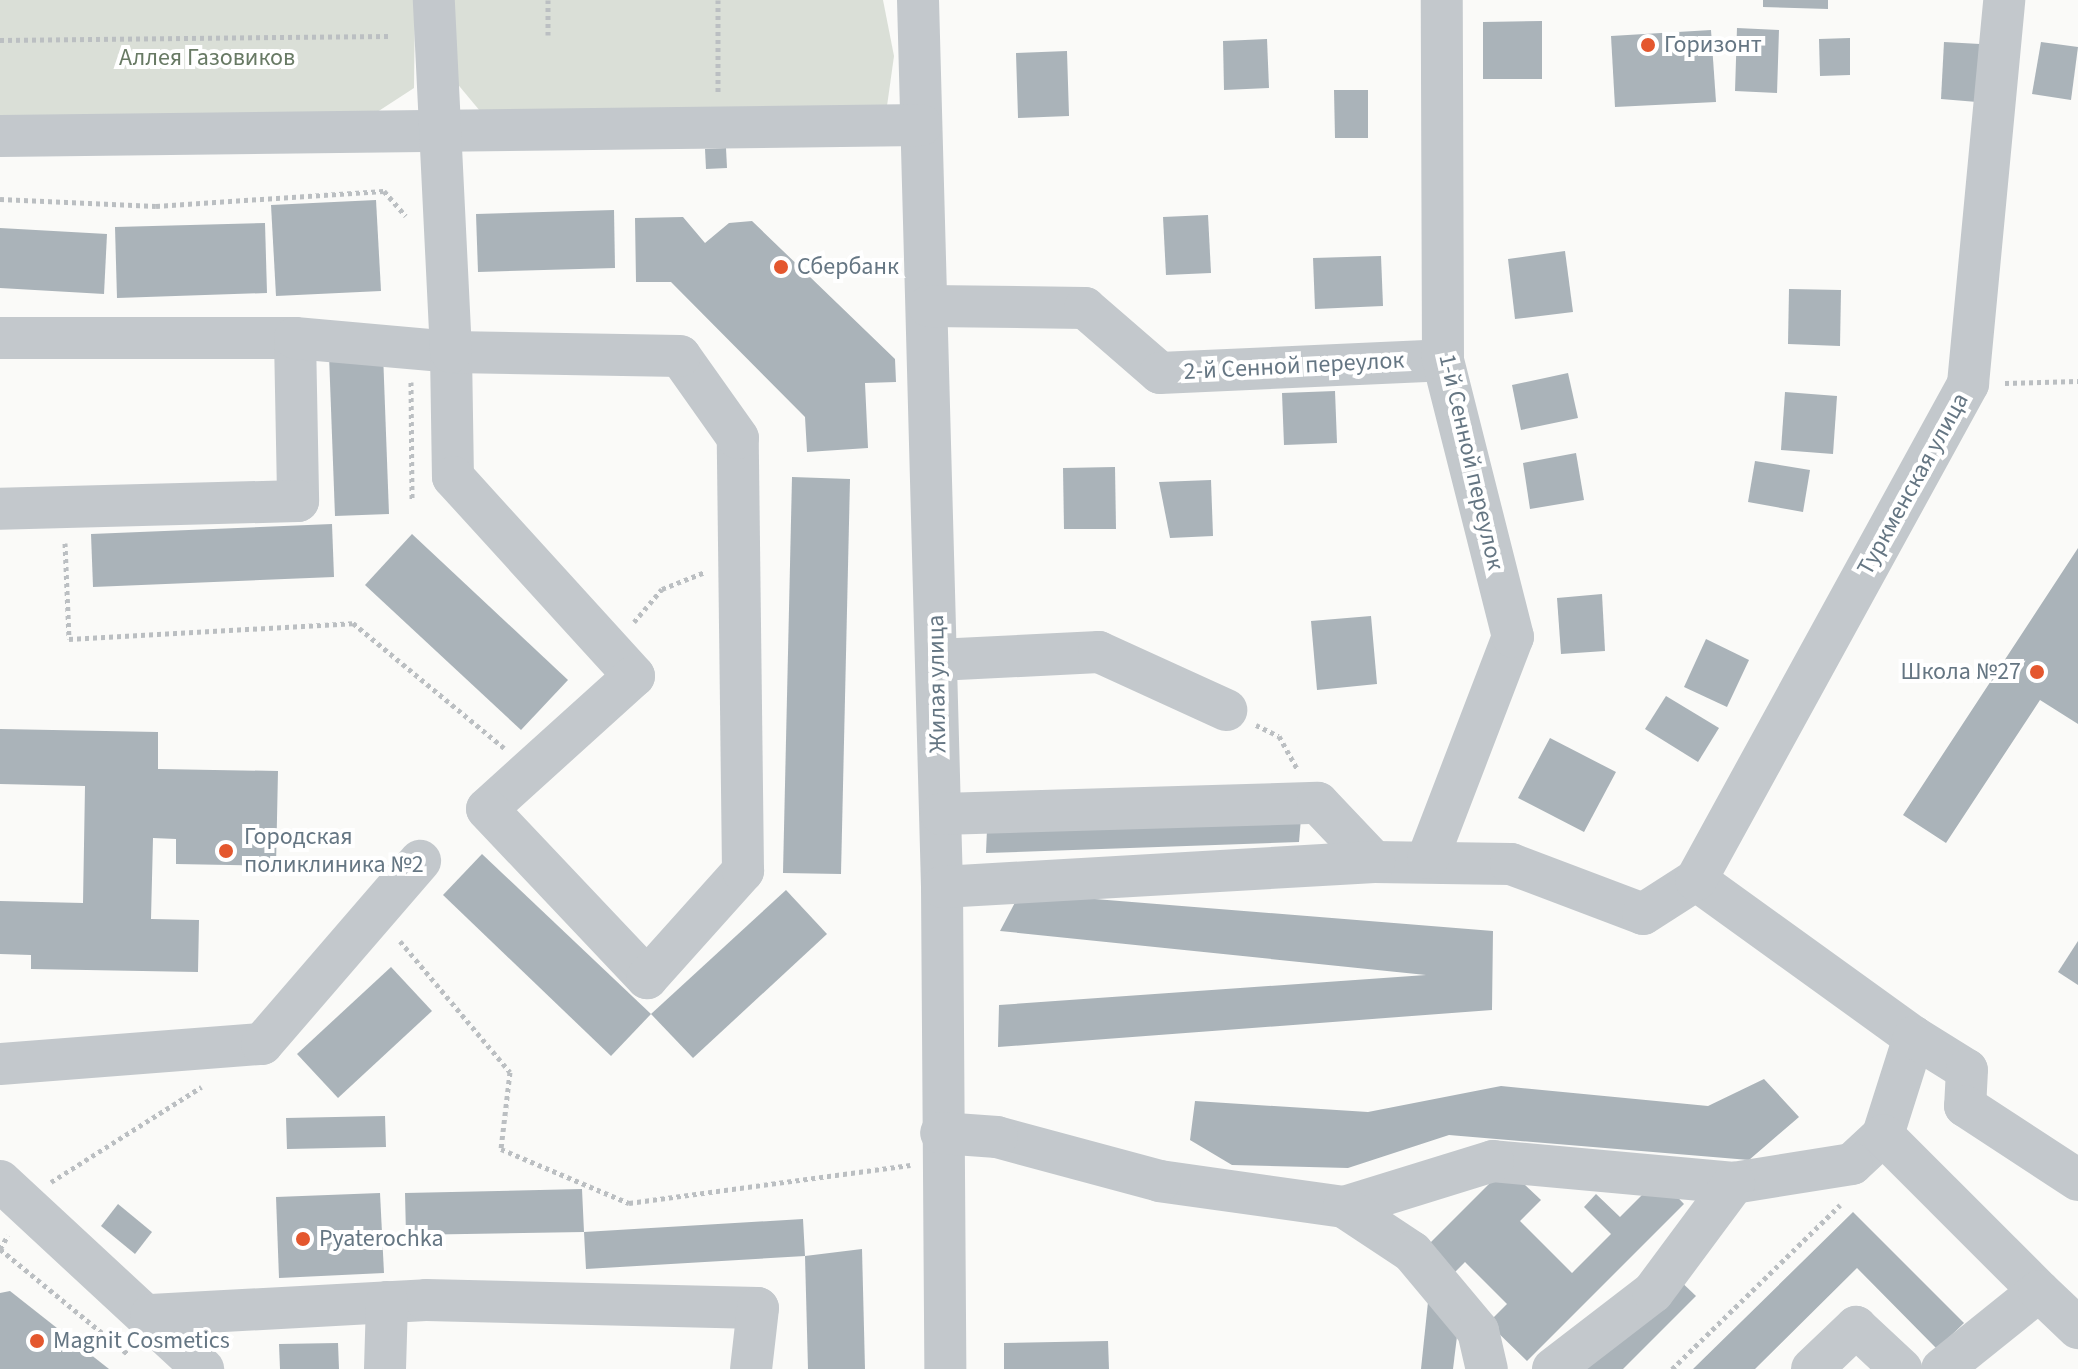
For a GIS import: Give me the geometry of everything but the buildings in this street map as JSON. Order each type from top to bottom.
[{"type":"street","points":[[0,338],[295,338],[431,366],[680,356],[738,438],[743,871],[647,978],[487,809],[634,676],[453,477],[431,366],[438,132],[434,0]]},
{"type":"street","name":"Жилая улица","points":[[918,0],[941,814],[945,1369]]},
{"type":"street","name":"1-й Сенной переулок","points":[[1428,858],[1513,637],[1443,360],[1442,0]]},
{"type":"street","name":"Туркменская улица","points":[[1696,880],[1968,384],[2004,0]]},
{"type":"street","points":[[0,136],[921,125]]},
{"type":"street","name":"2-й Сенной переулок","points":[[929,306],[1085,308],[1160,373],[1443,360]]},
{"type":"street","points":[[0,509],[298,501],[295,338]]},
{"type":"street","points":[[937,660],[1099,652],[1226,710]]},
{"type":"street","points":[[941,814],[1318,803],[1374,862]]},
{"type":"street","points":[[942,887],[1428,858],[1511,864],[1643,914],[1696,880],[1914,1037],[1967,1070],[1965,1106],[2078,1180]]},
{"type":"street","points":[[0,1064],[262,1044],[420,861]]},
{"type":"street","points":[[941,1146],[997,1137],[1160,1181],[1344,1207],[1493,1161],[1734,1183],[1852,1164],[1883,1135],[1914,1037]]},
{"type":"street","points":[[1883,1135],[2078,1328]]},
{"type":"street","points":[[0,1181],[151,1315],[203,1369]]},
{"type":"street","points":[[1553,1369],[1653,1292],[1734,1183]]},
{"type":"street","points":[[1344,1207],[1412,1252],[1478,1331],[1487,1369]]},
{"type":"street","points":[[1942,1369],[2039,1291]]},
{"type":"street","points":[[151,1315],[387,1302],[758,1308],[751,1369]]},
{"type":"street","points":[[385,1369],[387,1302]]},
{"type":"street","points":[[1812,1369],[1856,1327],[1901,1369]]},
{"type":"path","points":[[548,0],[548,35]]},
{"type":"path","points":[[718,0],[718,126]]},
{"type":"path","points":[[0,40],[391,36]]},
{"type":"path","points":[[0,199],[156,206],[384,191],[406,214],[407,230]]},
{"type":"path","points":[[412,501],[431,366]]},
{"type":"path","points":[[1968,384],[2078,381]]},
{"type":"path","points":[[65,527],[69,639],[353,623],[509,752]]},
{"type":"path","points":[[611,651],[662,589],[707,572],[706,556]]},
{"type":"path","points":[[1226,710],[1279,736],[1318,803]]},
{"type":"path","points":[[400,941],[510,1072],[501,1149],[629,1203],[941,1146]]},
{"type":"path","points":[[1672,1369],[1845,1200]]},
{"type":"path","points":[[0,1249],[135,1360]]},
{"type":"green space","name":"Аллея Газовиков","points":[[0,0],[415,0],[414,88],[371,116],[0,115]]},
{"type":"green space","points":[[451,0],[883,0],[894,56],[887,106],[480,111],[455,81]]},
{"type":"place","name":"Горизонт","points":[[1648,45]]},
{"type":"place","name":"Сбербанк","points":[[781,267]]},
{"type":"place","name":"Школа №27","points":[[2037,672]]},
{"type":"place","name":"Городская поликлиника №2","points":[[226,851]]},
{"type":"place","name":"Pyaterochka","points":[[303,1239]]},
{"type":"place","name":"Magnit Cosmetics","points":[[37,1341]]}]
